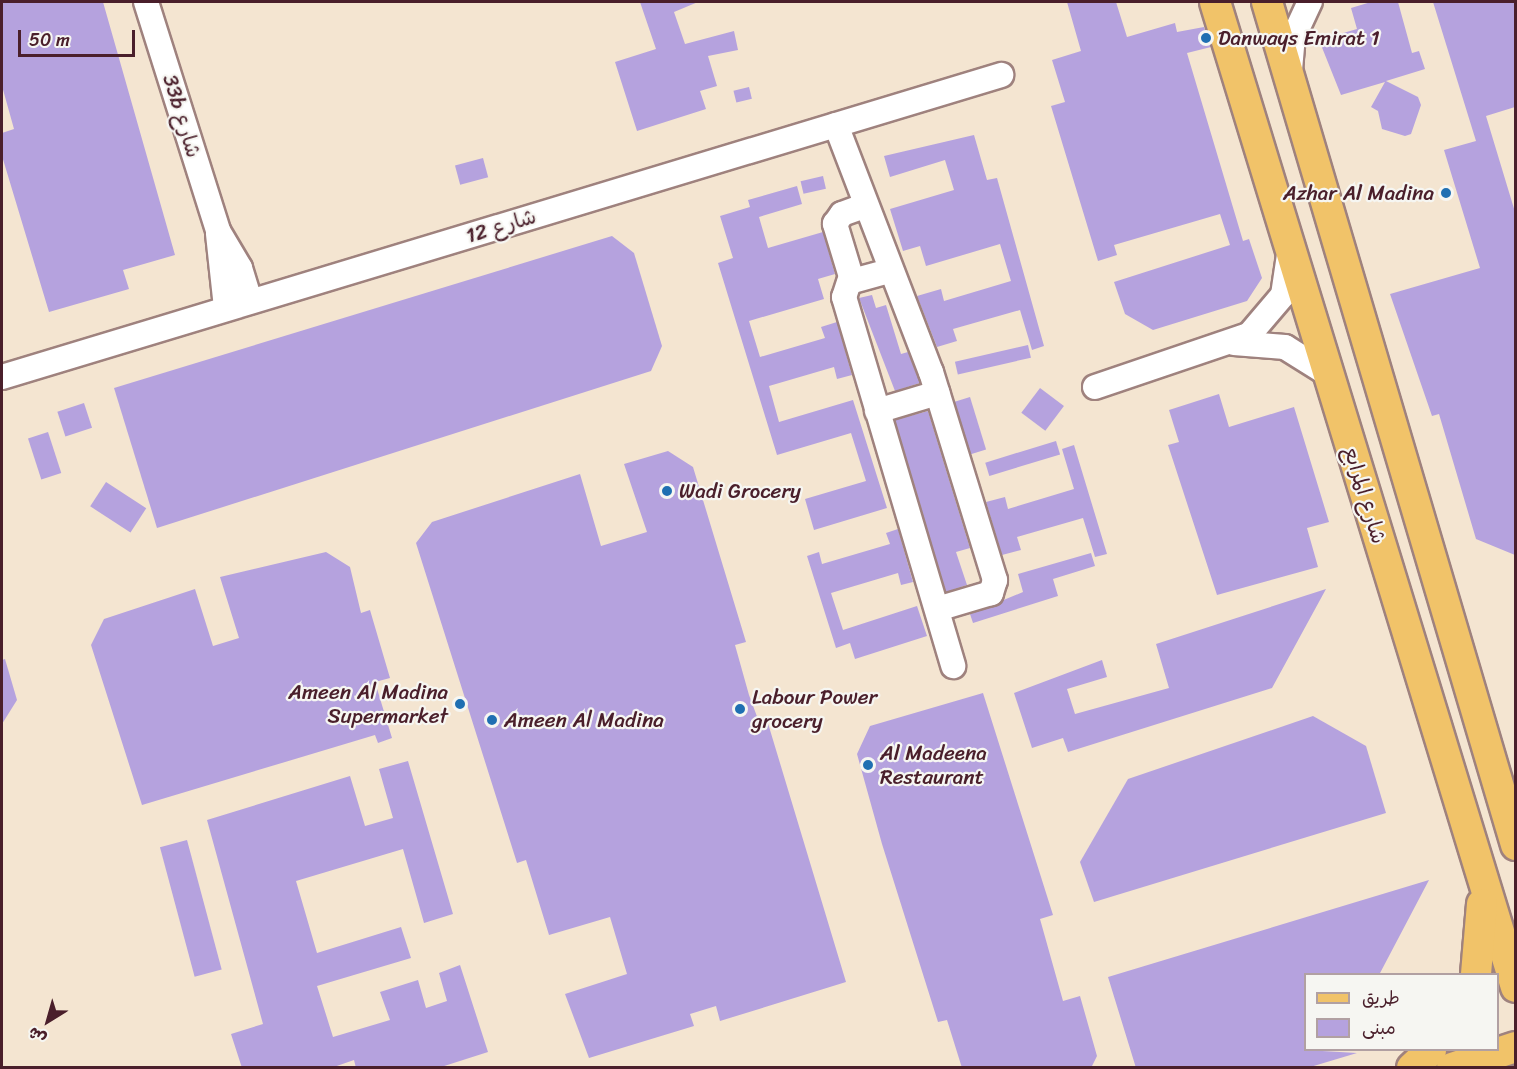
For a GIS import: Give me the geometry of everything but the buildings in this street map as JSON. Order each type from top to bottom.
[{"type":"main road","name":"شارع المرابع","points":[[1215,2],[1515,987]]},
{"type":"main road","points":[[1267,2],[1515,845]]},
{"type":"main road","points":[[1466,826],[1497,866],[1515,927]]},
{"type":"main road","points":[[1476,973],[1483,884]]},
{"type":"main road","points":[[1452,1068],[1515,1047]]},
{"type":"main road","points":[[1412,1068],[1430,1051]]},
{"type":"street","name":"33b شارع","points":[[146,2],[218,231],[226,308]]},
{"type":"street","points":[[1290,75],[1293,38],[1310,2]]},
{"type":"street","name":"شارع 12","points":[[2,377],[250,300],[1001,75]]},
{"type":"street","points":[[836,125],[889,272],[938,393],[996,584],[991,593],[937,609]]},
{"type":"street","points":[[864,206],[842,214],[835,224],[852,280],[844,297],[953,666]]},
{"type":"street","name":"33b شارع","points":[[218,231],[240,268],[250,300]]},
{"type":"street","points":[[1234,343],[1275,309],[1288,279],[1289,246]]},
{"type":"street","points":[[852,280],[889,272]]},
{"type":"street","points":[[1095,387],[1234,343],[1285,347],[1328,374]]},
{"type":"street","points":[[877,411],[938,393]]},
{"type":"place","name":"Danways Emirat 1","points":[[1206,38]]},
{"type":"place","name":"Azhar Al Madina","points":[[1446,193]]},
{"type":"place","name":"Wadi Grocery","points":[[667,491]]},
{"type":"place","name":"Ameen Al Madina Supermarket","points":[[460,704]]},
{"type":"place","name":"Labour Power grocery","points":[[740,709]]},
{"type":"place","name":"Ameen Al Madina","points":[[492,720]]},
{"type":"place","name":"Al Madeena Restaurant","points":[[868,765]]}]
